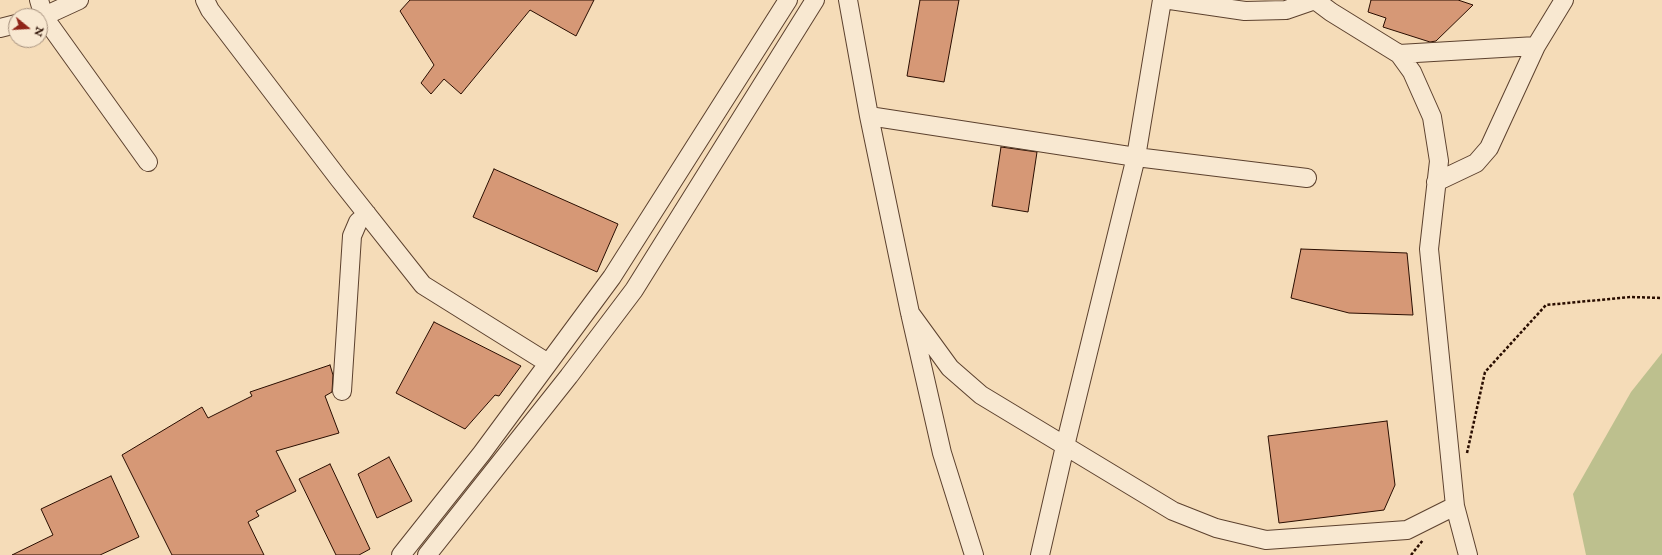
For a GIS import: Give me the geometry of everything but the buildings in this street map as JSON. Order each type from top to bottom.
[{"type":"street","points":[[48,15],[79,0]]},
{"type":"street","points":[[205,0],[210,10],[338,179],[422,285],[548,363]]},
{"type":"street","points":[[401,555],[482,452],[612,277],[788,0]]},
{"type":"street","points":[[427,555],[569,376],[634,290],[815,0]]},
{"type":"street","points":[[848,0],[869,116],[910,313],[942,453],[974,555]]},
{"type":"street","points":[[1040,555],[1065,446],[1136,157],[1162,0]]},
{"type":"street","points":[[1170,0],[1245,11],[1286,10],[1315,0],[1331,12],[1399,54],[1412,72],[1432,117],[1439,161],[1429,250],[1454,506],[1468,555]]},
{"type":"street","points":[[1436,182],[1476,163],[1489,148],[1536,46],[1564,0]]},
{"type":"street","points":[[48,26],[148,162]]},
{"type":"street","points":[[1399,54],[1536,46]]},
{"type":"street","points":[[869,116],[1136,157],[1307,178]]},
{"type":"street","points":[[342,391],[352,236],[358,222],[367,214]]},
{"type":"street","points":[[910,313],[950,368],[981,396],[1173,510],[1216,528],[1266,540],[1407,530],[1454,506]]},
{"type":"path","points":[[1466,454],[1485,372],[1546,305],[1631,298],[1662,298]]},
{"type":"path","points":[[1410,555],[1426,538]]},
{"type":"green space","points":[[1662,353],[1662,555],[1586,555],[1573,494],[1631,392]]}]
